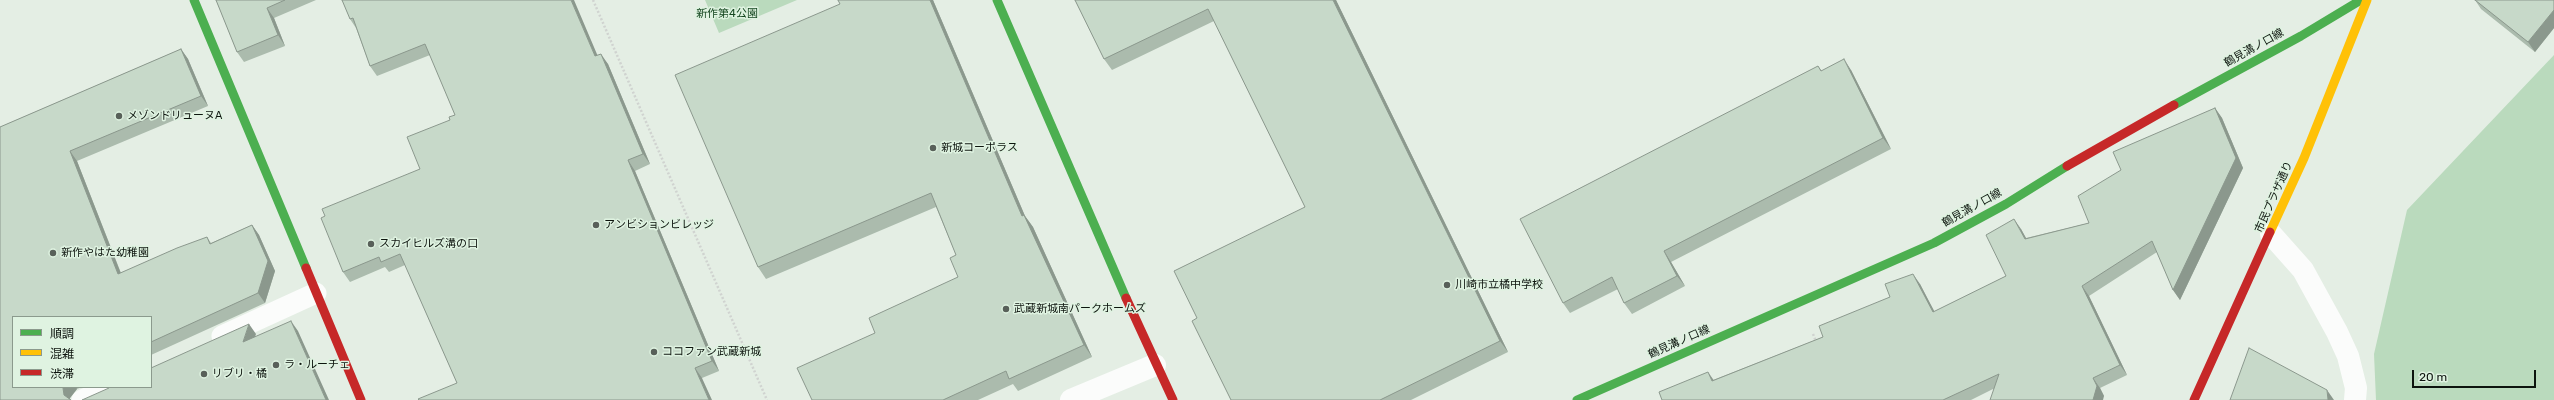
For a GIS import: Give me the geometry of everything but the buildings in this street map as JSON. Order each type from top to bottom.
[{"type":"street","points":[[194,0],[361,400]]},
{"type":"street","points":[[997,0],[1155,365],[1173,400]]},
{"type":"street","name":"鶴見溝ノ口線","points":[[1577,400],[1934,243],[2000,207],[2101,145],[2301,36],[2360,0]]},
{"type":"street","name":"市民プラザ通り","points":[[2194,400],[2271,234],[2304,158],[2367,0]]},
{"type":"street","points":[[2271,234],[2304,270],[2337,332],[2348,356],[2356,388],[2355,400]]},
{"type":"street","points":[[1071,400],[1155,365]]},
{"type":"lane","points":[[201,345],[316,293]]},
{"type":"lane","points":[[82,400],[108,388]]},
{"type":"path","points":[[593,0],[767,400]]},
{"type":"path","points":[[1800,302],[1820,351]]},
{"type":"green space","name":"新作第4公園","points":[[705,0],[797,0],[719,33]]},
{"type":"green space","points":[[2554,55],[2554,400],[2376,400],[2374,354],[2407,210]]},
{"type":"traffic: fast","points":[[194,0],[306,268]]},
{"type":"traffic: fast","points":[[997,0],[1126,298]]},
{"type":"traffic: fast","points":[[2174,105],[2301,36],[2361,0]]},
{"type":"traffic: fast","points":[[1577,400],[1934,243],[2006,204],[2067,166]]},
{"type":"traffic: slow","points":[[2270,232],[2304,158],[2367,0]]},
{"type":"traffic: jam","points":[[2067,166],[2174,105]]},
{"type":"traffic: jam","points":[[2194,400],[2270,232]]},
{"type":"traffic: jam","points":[[306,268],[361,400]]},
{"type":"traffic: jam","points":[[1126,298],[1173,400]]},
{"type":"place","name":"メゾンドリューヌA","points":[[119,116]]},
{"type":"place","name":"新城コーポラス","points":[[933,148]]},
{"type":"place","name":"アンビションビレッジ","points":[[596,225]]},
{"type":"place","name":"スカイヒルズ溝の口","points":[[371,244]]},
{"type":"place","name":"新作やはた幼稚園","points":[[53,253]]},
{"type":"place","name":"川崎市立橘中学校","points":[[1447,285]]},
{"type":"place","name":"武蔵新城南パークホームズ","points":[[1006,309]]},
{"type":"place","name":"ココファン武蔵新城","points":[[654,352]]},
{"type":"place","name":"ラ・ルーチェ","points":[[276,365]]},
{"type":"place","name":"リブリ・橘","points":[[204,374]]}]
